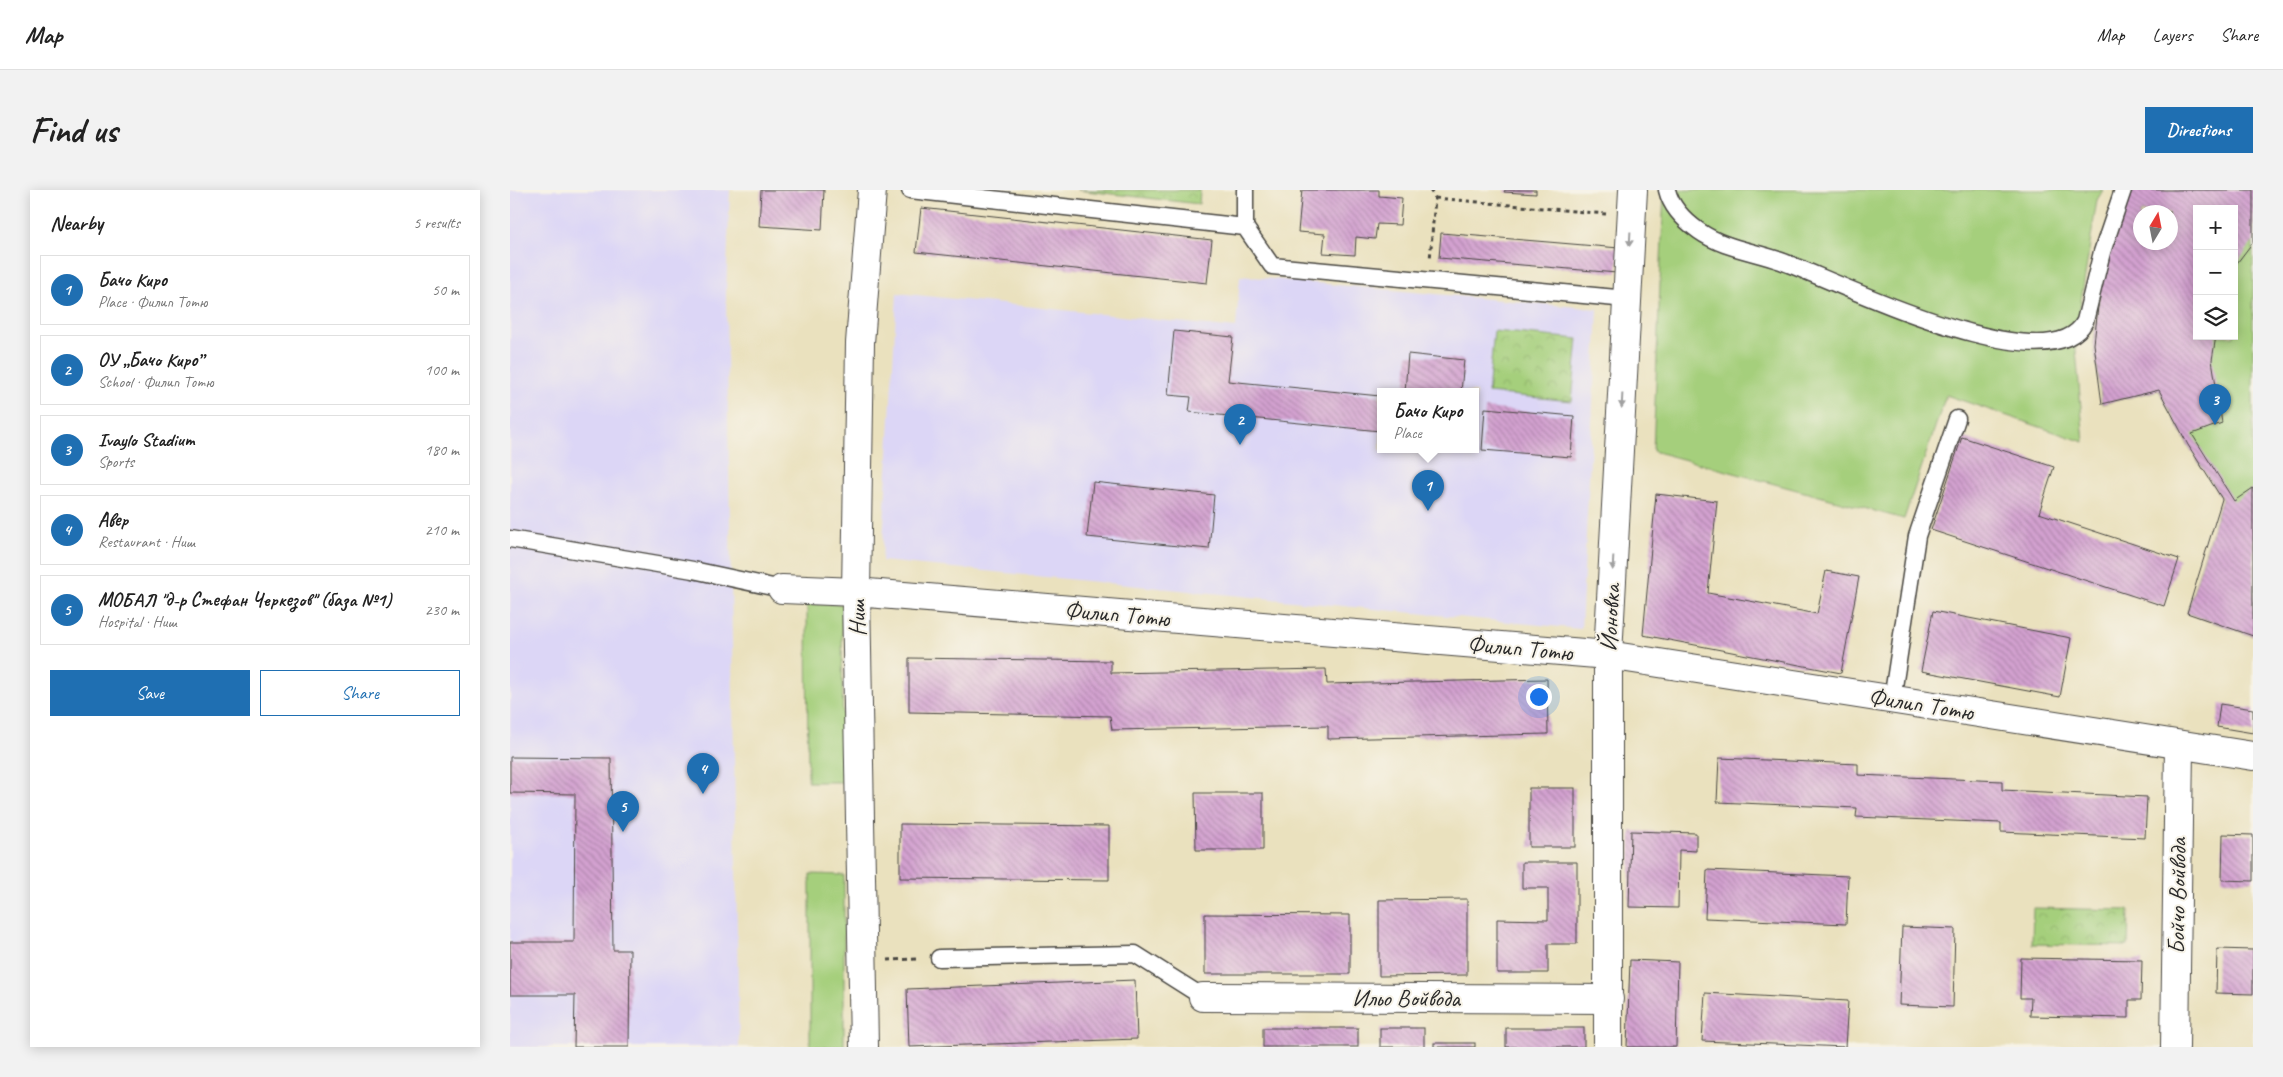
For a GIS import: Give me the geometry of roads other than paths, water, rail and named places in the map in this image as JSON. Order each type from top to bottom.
[{"type":"street","name":"Ниш","points":[[864,1047],[856,592],[860,343],[872,190]]},
{"type":"street","name":"Йоновка","points":[[1608,1047],[1608,655],[1633,190]]},
{"type":"street","name":"Филип Тотю","points":[[782,589],[856,592],[1608,655],[2253,756]]},
{"type":"street","name":"Бойчо Войвода","points":[[2176,1047],[2179,745]]},
{"type":"street","name":"Ильо Войвода","points":[[1203,997],[1609,999]]},
{"type":"lane","points":[[910,190],[1245,227]]},
{"type":"lane","points":[[1245,190],[1245,227],[1272,266],[1627,299]]},
{"type":"lane","points":[[1667,190],[1670,200],[1680,214],[1699,231],[1715,241],[1781,261],[1841,287],[1935,322],[1993,338],[2028,344],[2063,339],[2080,329],[2085,321],[2102,252],[2123,190]]},
{"type":"lane","points":[[1892,700],[1918,536],[1957,419]]},
{"type":"lane","points":[[510,539],[693,570],[782,589]]},
{"type":"lane","points":[[939,958],[1134,954],[1203,997]]},
{"type":"place","name":"Ivaylo Stadium","points":[[2215,425]]},
{"type":"place","name":"ОУ „Бачо Киро”","points":[[1240,445]]},
{"type":"place","name":"Бачо Киро","points":[[1428,511]]},
{"type":"place","name":"Авер","points":[[703,794]]},
{"type":"place","name":"МОБАЛ \"д-р Стефан Черкезов\" (база №1)","points":[[623,832]]}]
